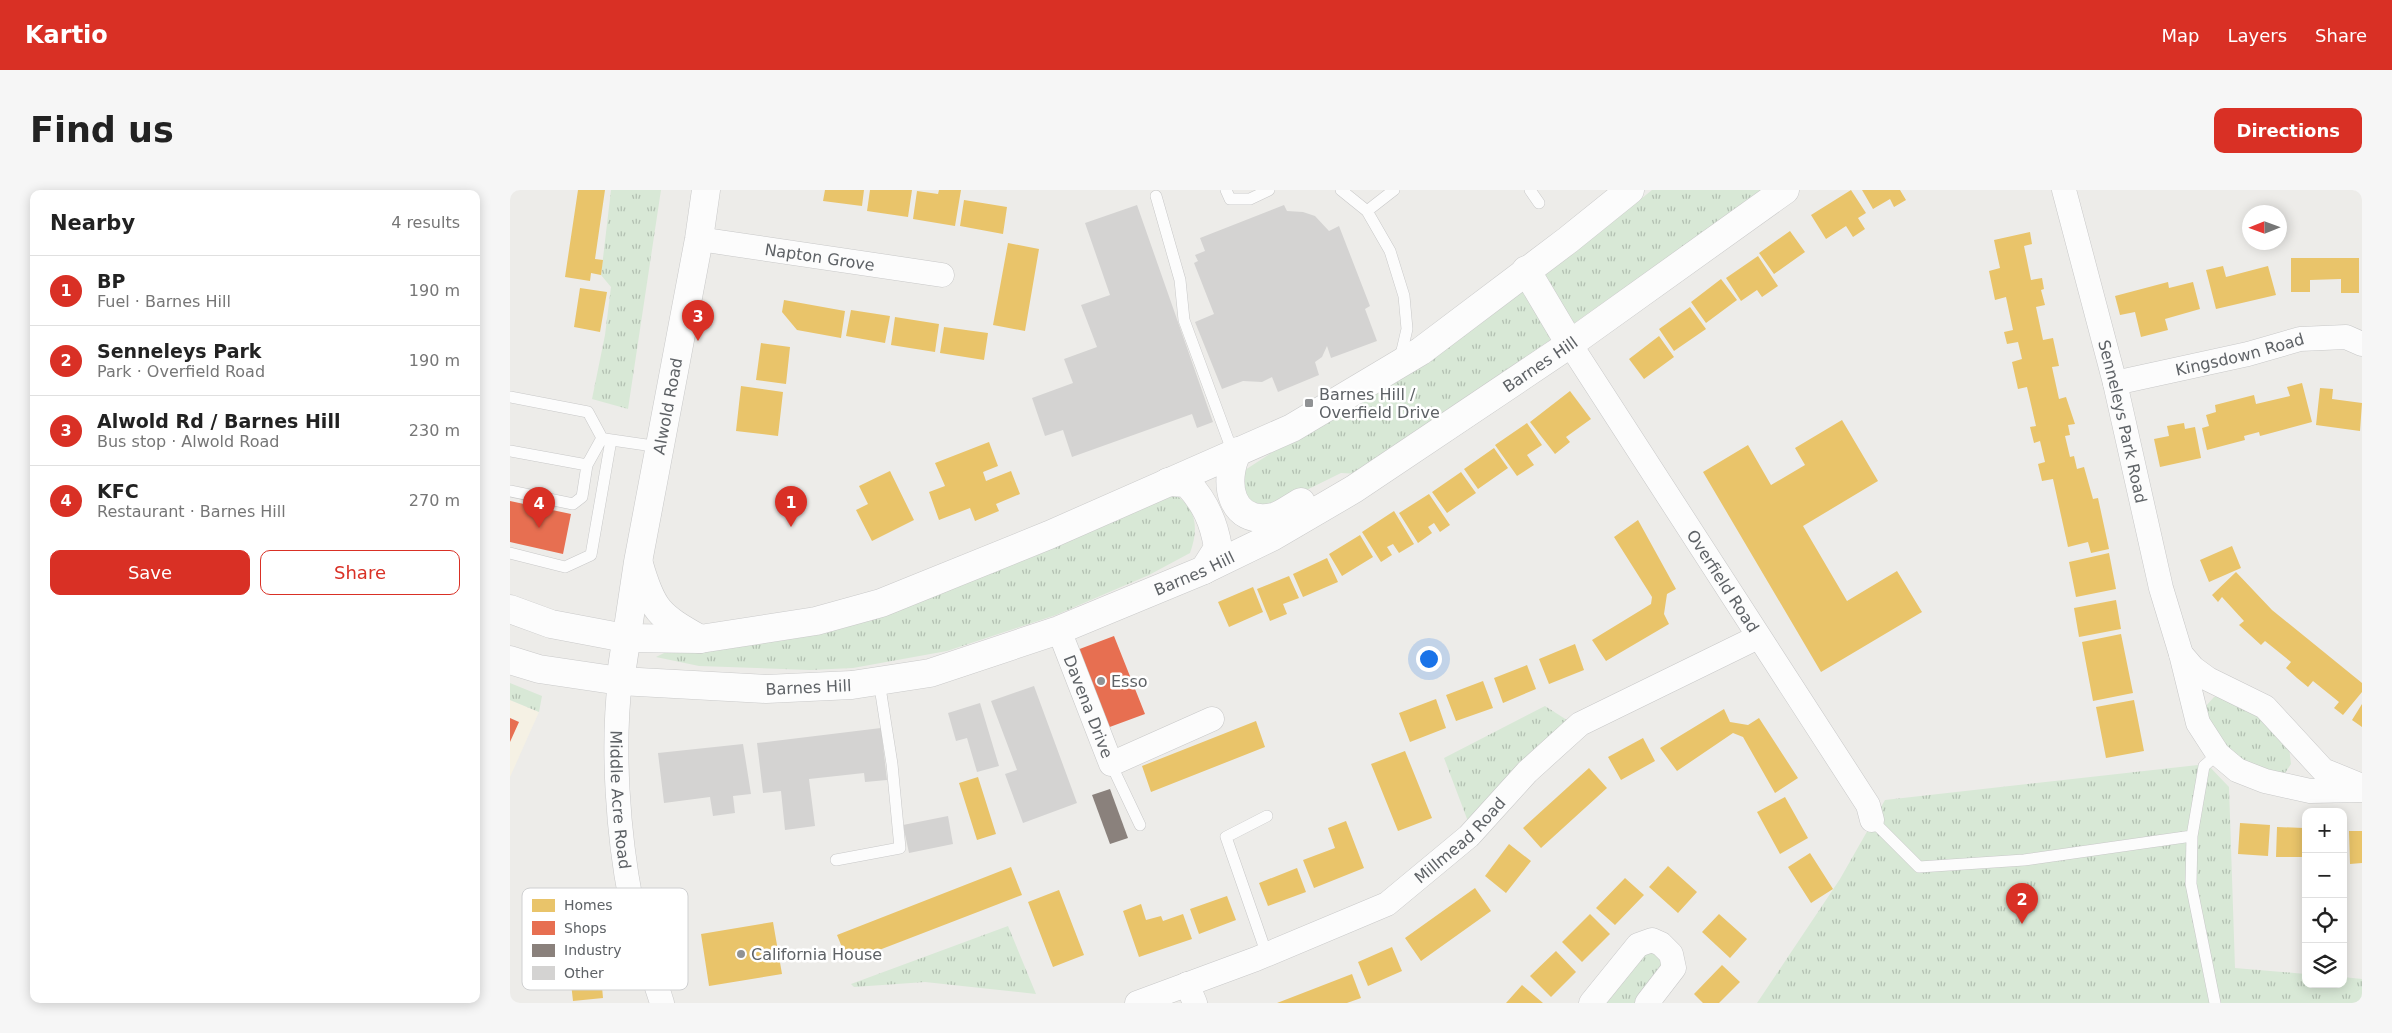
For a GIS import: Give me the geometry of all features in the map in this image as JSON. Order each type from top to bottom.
[{"type":"main road","name":"Alwold Road","points":[[620,681],[638,562],[699,239],[706,190]]},
{"type":"main road","points":[[510,609],[551,624],[625,638],[700,639],[816,621],[881,603],[1049,535],[1292,428],[1421,351],[1568,240],[1630,190]]},
{"type":"main road","name":"Barnes Hill","points":[[510,660],[538,669],[620,681],[766,689],[852,685],[930,673],[1059,630],[1204,570],[1272,537],[1354,489],[1570,344],[1785,190]]},
{"type":"main road","points":[[1526,270],[1570,344]]},
{"type":"main road","points":[[1236,452],[1230,488],[1236,506],[1250,516],[1274,517],[1333,484],[1354,489]]},
{"type":"main road","points":[[1168,482],[1187,482],[1202,498],[1215,528],[1218,548],[1204,570]]},
{"type":"main road","name":"Alwold Road","points":[[638,562],[648,594],[667,620],[700,639]]},
{"type":"street","name":"Senneleys Park Road","points":[[2064,190],[2116,382],[2161,588],[2181,654],[2198,723],[2218,754],[2237,770],[2265,781],[2310,791],[2362,790]]},
{"type":"street","name":"Napton Grove","points":[[699,239],[942,275]]},
{"type":"street","name":"Kingsdown Road","points":[[2116,382],[2248,354],[2300,340],[2346,337],[2362,344]]},
{"type":"street","name":"Overfield Road","points":[[1570,344],[1868,805],[1872,820]]},
{"type":"street","name":"Davena Drive","points":[[1059,630],[1111,764],[1212,720]]},
{"type":"street","name":"Millmead Road","points":[[1137,1003],[1191,994],[1267,955],[1387,904],[1469,836],[1527,772],[1580,724],[1758,637]]},
{"type":"street","name":"Senneleys Park Road","points":[[2181,654],[2193,668],[2208,679],[2265,707],[2323,770],[2362,786]]},
{"type":"street","name":"Middle Acre Road","points":[[620,681],[617,786],[629,888]]},
{"type":"street","points":[[1591,1003],[1638,945],[1652,940],[1661,944],[1672,954],[1674,968],[1647,1003]]},
{"type":"street","name":"Middle Acre Road","points":[[658,990],[662,1003]]},
{"type":"lane","points":[[1226,190],[1230,199],[1250,199],[1269,190]]},
{"type":"lane","points":[[1341,190],[1367,211],[1390,251],[1404,296],[1407,329],[1399,363]]},
{"type":"lane","points":[[1367,211],[1394,190]]},
{"type":"lane","points":[[1530,190],[1538,203]]},
{"type":"lane","points":[[1156,196],[1180,280],[1184,320],[1236,452]]},
{"type":"lane","points":[[510,398],[588,412],[606,439],[591,555],[565,567],[510,552]]},
{"type":"lane","points":[[606,439],[660,447]]},
{"type":"lane","points":[[510,491],[573,504],[582,498],[587,465],[606,439]]},
{"type":"lane","points":[[510,451],[587,465]]},
{"type":"lane","points":[[836,860],[900,848],[892,764],[879,681]]},
{"type":"lane","points":[[2215,1003],[2191,884],[2192,836],[2204,766],[2218,754]]},
{"type":"lane","points":[[1111,764],[1140,825]]},
{"type":"lane","points":[[1267,816],[1226,837],[1267,955]]},
{"type":"lane","points":[[1872,820],[1919,867],[2024,860],[2192,836]]},
{"type":"shaded area","points":[[510,700],[539,712],[510,777]]},
{"type":"green space","points":[[611,190],[661,190],[628,409],[592,399],[605,335],[611,287],[601,275]]},
{"type":"green space","points":[[1652,190],[1763,190],[1360,474],[1341,473],[1270,508],[1251,502],[1239,486],[1245,470],[1282,446],[1435,358],[1589,241]]},
{"type":"green space","points":[[1173,493],[1187,505],[1194,519],[1195,535],[1190,553],[1149,575],[1056,615],[947,651],[853,668],[810,670],[699,666],[656,657],[664,653],[684,649],[812,629]]},
{"type":"green space","points":[[510,683],[542,696],[539,712],[510,700]]},
{"type":"green space","points":[[2228,695],[2266,722],[2289,747],[2291,764],[2285,773],[2266,772],[2247,767],[2229,757],[2215,744],[2205,707],[2214,697]]},
{"type":"green space","points":[[1545,706],[1570,722],[1469,824],[1444,758]]},
{"type":"green space","points":[[2207,764],[2229,787],[2235,968],[2302,974],[2302,988],[2347,988],[2347,977],[2362,979],[2362,1003],[1757,1003],[1840,879],[1885,800]]},
{"type":"green space","points":[[1008,926],[1036,994],[925,982],[854,987],[851,984]]},
{"type":"green space","points":[[1643,947],[1671,956],[1640,1003],[1594,1003]]},
{"type":"building: Homes","points":[[578,190],[605,190],[595,259],[603,260],[601,275],[591,273],[590,281],[565,277]]},
{"type":"building: Homes","points":[[825,190],[864,190],[862,206],[823,201]]},
{"type":"building: Homes","points":[[870,190],[912,190],[908,217],[867,211]]},
{"type":"building: Homes","points":[[939,190],[961,190],[955,226],[913,219],[917,191],[938,194]]},
{"type":"building: Homes","points":[[1851,190],[1866,213],[1858,218],[1865,229],[1853,237],[1846,226],[1826,239],[1811,215]]},
{"type":"building: Homes","points":[[1862,190],[1900,190],[1906,200],[1894,207],[1890,199],[1873,209]]},
{"type":"building: Homes","points":[[964,200],[1007,207],[1003,234],[960,226]]},
{"type":"building: Homes","points":[[1790,231],[1805,252],[1774,274],[1759,253]]},
{"type":"building: Homes","points":[[2030,232],[2032,244],[2024,246],[2031,280],[2042,278],[2044,289],[2041,290],[2045,305],[2036,307],[2043,340],[2053,338],[2059,366],[2052,367],[2059,399],[2066,397],[2075,424],[2068,425],[2070,435],[2065,436],[2070,457],[2074,456],[2077,469],[2084,467],[2093,499],[2098,498],[2109,549],[2091,553],[2088,542],[2068,547],[2053,479],[2042,481],[2038,464],[2045,462],[2040,441],[2034,443],[2030,427],[2036,426],[2027,387],[2018,389],[2012,362],[2022,359],[2018,342],[2007,344],[2004,332],[2013,330],[2006,297],[1995,300],[1989,271],[2000,268],[1994,240]]},
{"type":"building: Homes","points":[[1008,243],[1039,249],[1025,331],[993,325]]},
{"type":"building: Homes","points":[[1758,256],[1778,286],[1762,297],[1757,290],[1741,301],[1726,278]]},
{"type":"building: Homes","points":[[2291,258],[2359,258],[2359,293],[2341,293],[2341,279],[2310,280],[2310,292],[2291,292]]},
{"type":"building: Homes","points":[[2223,266],[2226,277],[2268,266],[2276,295],[2216,309],[2206,270]]},
{"type":"building: Homes","points":[[1721,279],[1737,300],[1706,323],[1691,302]]},
{"type":"building: Homes","points":[[2168,282],[2169,288],[2193,282],[2200,309],[2165,319],[2168,330],[2141,337],[2135,312],[2120,315],[2115,296]]},
{"type":"building: Homes","points":[[580,288],[607,292],[600,332],[574,327]]},
{"type":"building: Homes","points":[[784,300],[845,311],[841,338],[797,330],[782,312]]},
{"type":"building: Homes","points":[[1690,307],[1706,329],[1674,351],[1659,329]]},
{"type":"building: Homes","points":[[851,310],[890,316],[885,343],[846,336]]},
{"type":"building: Homes","points":[[895,317],[939,324],[935,352],[891,345]]},
{"type":"building: Homes","points":[[944,327],[988,333],[984,360],[940,353]]},
{"type":"building: Homes","points":[[1659,336],[1674,357],[1644,379],[1629,359]]},
{"type":"building: Homes","points":[[761,343],[790,347],[786,384],[756,380]]},
{"type":"building: Homes","points":[[2302,383],[2312,422],[2260,436],[2259,432],[2244,436],[2245,440],[2207,450],[2202,428],[2209,426],[2206,415],[2216,412],[2215,405],[2254,395],[2256,404],[2290,396],[2287,387]]},
{"type":"building: Homes","points":[[741,386],[783,392],[778,436],[736,431]]},
{"type":"building: Homes","points":[[2320,388],[2333,389],[2332,399],[2362,403],[2360,431],[2316,425]]},
{"type":"building: Homes","points":[[1570,391],[1591,419],[1566,437],[1570,442],[1555,454],[1530,422]]},
{"type":"building: Homes","points":[[1842,420],[1878,481],[1803,526],[1847,601],[1897,571],[1922,612],[1821,672],[1703,472],[1748,445],[1771,485],[1805,465],[1795,448]]},
{"type":"building: Homes","points":[[1527,423],[1542,445],[1527,455],[1534,465],[1517,476],[1495,445]]},
{"type":"building: Homes","points":[[2184,423],[2185,429],[2195,427],[2201,458],[2160,467],[2154,439],[2169,436],[2167,426]]},
{"type":"building: Homes","points":[[989,442],[998,466],[983,472],[986,481],[1011,471],[1020,494],[996,504],[999,511],[975,521],[970,508],[939,520],[929,492],[945,486],[935,463]]},
{"type":"building: Homes","points":[[1494,448],[1508,468],[1478,489],[1464,469]]},
{"type":"building: Homes","points":[[890,471],[914,520],[872,541],[856,510],[868,504],[859,486]]},
{"type":"building: Homes","points":[[1461,472],[1476,493],[1447,513],[1432,492]]},
{"type":"building: Homes","points":[[1429,494],[1450,525],[1440,532],[1434,523],[1428,527],[1432,533],[1418,543],[1399,513]]},
{"type":"building: Homes","points":[[1394,511],[1414,544],[1399,553],[1393,544],[1387,547],[1392,555],[1381,562],[1362,532]]},
{"type":"building: Homes","points":[[1638,520],[1676,589],[1667,594],[1664,614],[1669,624],[1606,661],[1592,640],[1651,604],[1652,597],[1614,537]]},
{"type":"building: Homes","points":[[1360,535],[1373,557],[1342,576],[1329,554]]},
{"type":"building: Homes","points":[[2232,546],[2241,568],[2209,582],[2200,560]]},
{"type":"building: Homes","points":[[2109,553],[2116,589],[2076,597],[2069,562]]},
{"type":"building: Homes","points":[[1327,558],[1338,582],[1303,597],[1293,574]]},
{"type":"building: Homes","points":[[2236,572],[2272,610],[2362,683],[2362,692],[2343,715],[2334,708],[2339,702],[2313,681],[2308,687],[2297,678],[2286,668],[2291,662],[2265,641],[2261,645],[2239,625],[2244,621],[2222,597],[2218,602],[2212,595]]},
{"type":"building: Homes","points":[[1289,576],[1299,598],[1283,604],[1287,614],[1270,621],[1257,589]]},
{"type":"building: Homes","points":[[1253,587],[1263,612],[1229,627],[1218,602]]},
{"type":"building: Homes","points":[[2116,600],[2121,629],[2079,637],[2074,608]]},
{"type":"building: Homes","points":[[2121,634],[2133,693],[2093,701],[2082,642]]},
{"type":"building: Homes","points":[[1575,644],[1584,670],[1549,684],[1539,659]]},
{"type":"building: Homes","points":[[1527,665],[1536,689],[1503,703],[1494,678]]},
{"type":"building: Homes","points":[[1483,681],[1493,708],[1456,721],[1446,695]]},
{"type":"building: Homes","points":[[1436,699],[1446,728],[1410,742],[1399,713]]},
{"type":"building: Homes","points":[[2134,700],[2144,751],[2106,758],[2096,707]]},
{"type":"building: Homes","points":[[2362,704],[2362,727],[2352,720]]},
{"type":"building: Homes","points":[[1724,709],[1730,722],[1748,725],[1759,718],[1798,778],[1775,793],[1743,737],[1733,733],[1677,771],[1660,748]]},
{"type":"building: Homes","points":[[1256,721],[1265,747],[1151,792],[1142,766]]},
{"type":"building: Homes","points":[[1643,738],[1655,761],[1621,780],[1608,757]]},
{"type":"building: Homes","points":[[1405,751],[1432,818],[1398,831],[1371,764]]},
{"type":"building: Homes","points":[[1589,768],[1607,788],[1541,848],[1523,828]]},
{"type":"building: Homes","points":[[978,777],[996,834],[977,840],[959,783]]},
{"type":"building: Homes","points":[[1785,797],[1808,838],[1780,854],[1757,812]]},
{"type":"building: Homes","points":[[1346,821],[1364,868],[1314,888],[1303,860],[1335,848],[1328,828]]},
{"type":"building: Homes","points":[[2240,823],[2270,825],[2268,856],[2238,854]]},
{"type":"building: Homes","points":[[2277,827],[2302,828],[2302,857],[2276,857]]},
{"type":"building: Homes","points":[[2349,831],[2362,831],[2362,863],[2350,864]]},
{"type":"building: Homes","points":[[1509,844],[1531,861],[1506,893],[1485,876]]},
{"type":"building: Homes","points":[[1810,853],[1833,889],[1811,903],[1788,867]]},
{"type":"building: Homes","points":[[1668,866],[1697,892],[1678,913],[1649,887]]},
{"type":"building: Homes","points":[[1011,867],[1022,895],[848,962],[837,935]]},
{"type":"building: Homes","points":[[1297,868],[1306,892],[1268,906],[1259,883]]},
{"type":"building: Homes","points":[[1625,878],[1644,895],[1615,925],[1596,908]]},
{"type":"building: Homes","points":[[1475,888],[1491,911],[1421,961],[1405,938]]},
{"type":"building: Homes","points":[[1059,890],[1084,955],[1053,967],[1028,902]]},
{"type":"building: Homes","points":[[1227,896],[1236,920],[1199,934],[1190,909]]},
{"type":"building: Homes","points":[[1141,904],[1146,920],[1161,916],[1163,921],[1183,914],[1192,939],[1139,957],[1123,911]]},
{"type":"building: Homes","points":[[1590,914],[1610,934],[1582,962],[1562,942]]},
{"type":"building: Homes","points":[[1719,914],[1747,939],[1730,958],[1702,932]]},
{"type":"building: Homes","name":"California House","points":[[773,922],[782,974],[709,986],[701,934]]},
{"type":"building: Homes","points":[[1392,947],[1402,971],[1368,986],[1358,962]]},
{"type":"building: Homes","points":[[1556,951],[1576,972],[1551,997],[1530,976]]},
{"type":"building: Homes","points":[[1722,965],[1740,982],[1719,1003],[1703,1003],[1694,994]]},
{"type":"building: Homes","points":[[1352,974],[1361,998],[1347,1003],[1277,1003]]},
{"type":"building: Homes","points":[[1522,985],[1543,1003],[1506,1003]]},
{"type":"building: Homes","points":[[572,990],[602,990],[603,998],[573,1001]]},
{"type":"building: Shops","points":[[510,501],[571,514],[563,554],[510,542]]},
{"type":"building: Shops","points":[[1114,636],[1145,714],[1107,728],[1077,650]]},
{"type":"building: Shops","points":[[510,718],[519,722],[510,742]]},
{"type":"building: Industry","points":[[1110,789],[1128,838],[1110,844],[1092,795]]},
{"type":"building: Other","points":[[1137,205],[1213,422],[1197,428],[1192,414],[1072,457],[1063,430],[1045,436],[1032,398],[1073,383],[1064,359],[1097,347],[1081,305],[1110,295],[1085,223]]},
{"type":"building: Other","points":[[1284,205],[1287,211],[1303,212],[1315,216],[1329,231],[1339,226],[1370,306],[1365,309],[1377,341],[1331,358],[1327,346],[1322,357],[1315,362],[1319,375],[1278,392],[1272,377],[1262,382],[1243,381],[1222,389],[1195,322],[1214,314],[1194,263],[1198,261],[1195,255],[1205,251],[1200,238]]},
{"type":"building: Other","points":[[1034,686],[1077,803],[1023,823],[1005,774],[1017,770],[991,701]]},
{"type":"building: Other","points":[[980,703],[999,766],[977,772],[967,738],[956,741],[948,713]]},
{"type":"building: Other","points":[[881,728],[887,780],[865,782],[864,773],[809,779],[815,826],[785,830],[781,791],[763,793],[757,743]]},
{"type":"building: Other","points":[[743,744],[751,794],[733,796],[735,813],[713,816],[710,797],[664,803],[658,753]]},
{"type":"building: Other","points":[[948,816],[953,844],[909,853],[903,825]]},
{"type":"place","name":"Alwold Rd / Barnes Hill","points":[[698,341]]},
{"type":"place","name":"Barnes Hill / Overfield Drive","points":[[1309,403]]},
{"type":"place","name":"BP","points":[[791,527]]},
{"type":"place","name":"KFC","points":[[539,528]]},
{"type":"place","name":"Esso","points":[[1101,681]]},
{"type":"place","name":"Senneleys Park","points":[[2022,924]]},
{"type":"place","name":"California House","points":[[741,954]]}]
